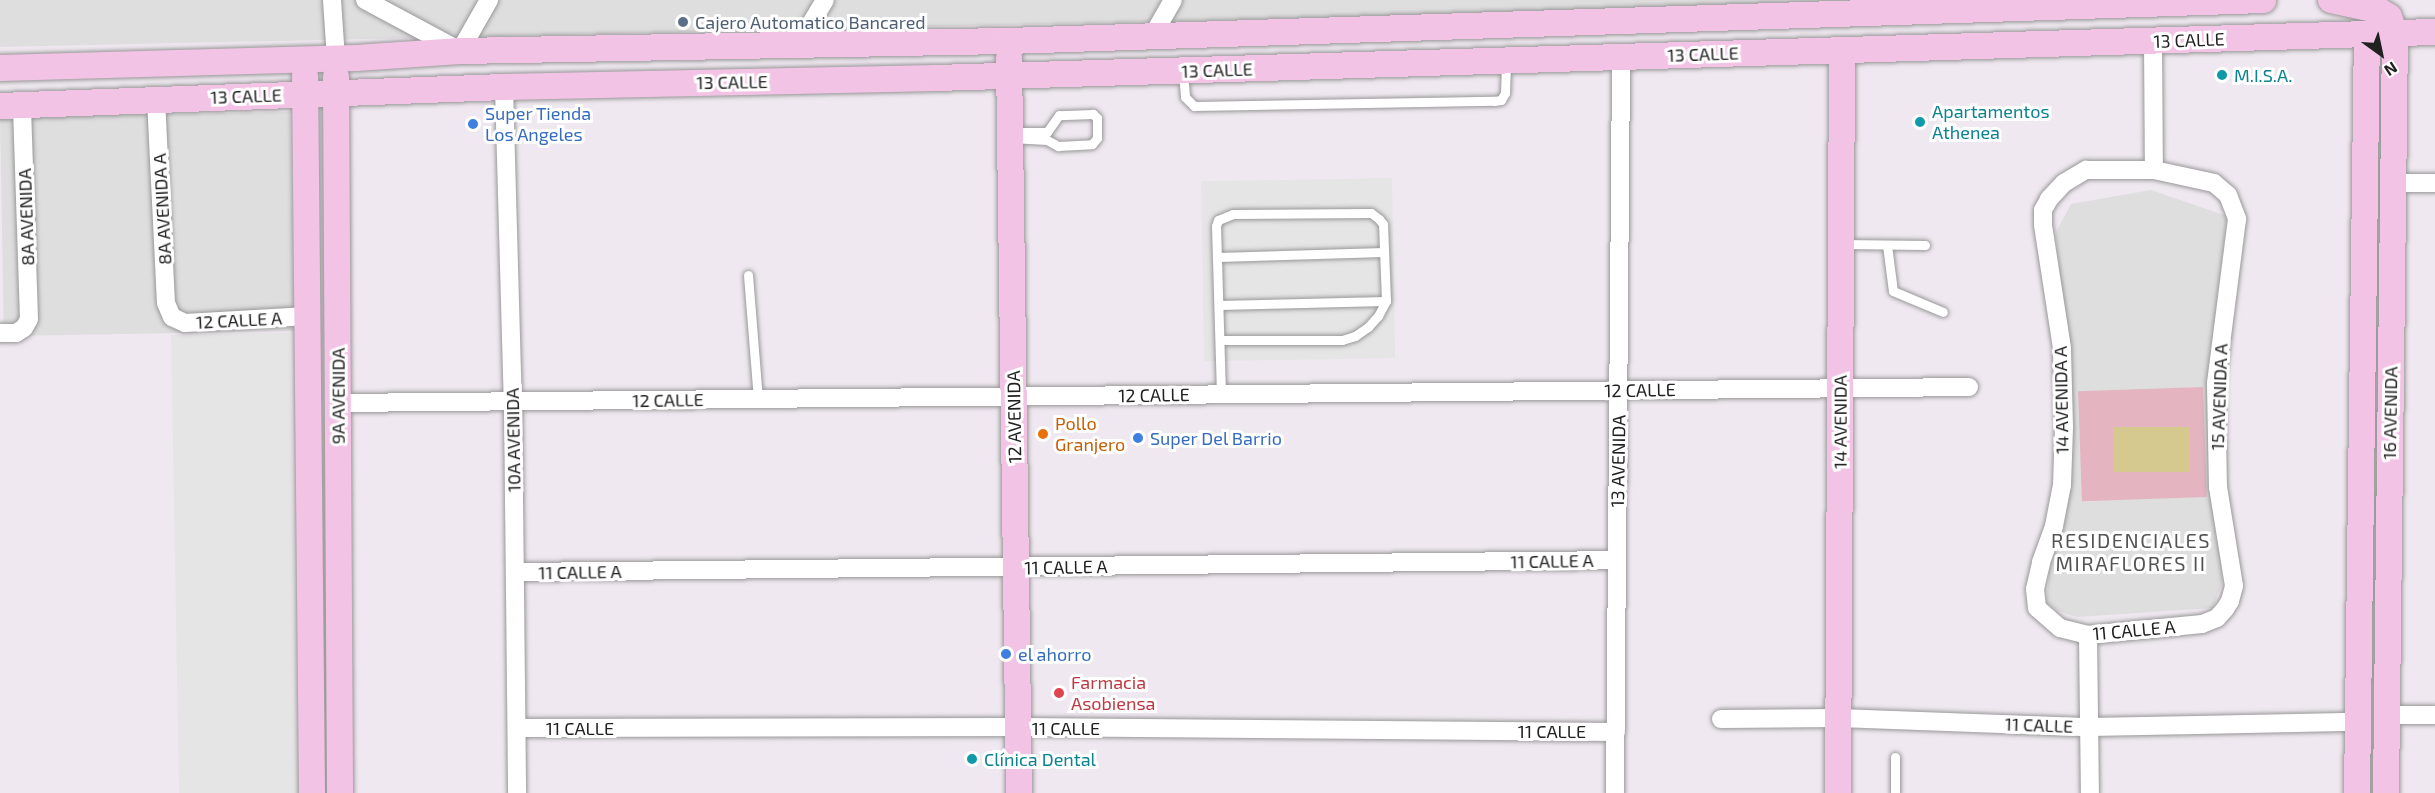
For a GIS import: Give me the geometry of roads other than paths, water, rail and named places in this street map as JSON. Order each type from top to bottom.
[{"type":"main road","points":[[1668,0],[1697,9],[1755,51]]},
{"type":"main road","name":"13 CALLE","points":[[0,68],[336,59],[460,51],[1008,41],[1697,9],[1724,16],[1890,6],[2263,0]]},
{"type":"main road","points":[[2331,0],[2378,10],[2389,16],[2395,33]]},
{"type":"main road","name":"13 CALLE","points":[[11,106],[306,93],[1010,76],[1755,51],[2435,32]]},
{"type":"main road","name":"16 AVENIDA","points":[[2386,793],[2395,33]]},
{"type":"main road","name":"16 AVENIDA","points":[[2357,793],[2367,34]]},
{"type":"main road","name":"12 AVENIDA","points":[[1008,41],[1018,793]]},
{"type":"main road","name":"14 AVENIDA","points":[[1838,793],[1842,50]]},
{"type":"main road","name":"9A AVENIDA","points":[[336,59],[340,793]]},
{"type":"main road","name":"9A AVENIDA","points":[[305,60],[312,793]]},
{"type":"street","name":"9A AVENIDA","points":[[332,0],[336,59]]},
{"type":"street","points":[[365,0],[460,51],[489,0]]},
{"type":"street","points":[[798,45],[825,0]]},
{"type":"street","points":[[1153,35],[1173,0]]},
{"type":"street","points":[[2153,41],[2154,170]]},
{"type":"street","name":"13 AVENIDA","points":[[1615,793],[1621,57]]},
{"type":"street","name":"10A AVENIDA","points":[[504,87],[513,401],[517,793]]},
{"type":"street","name":"8A AVENIDA A","points":[[156,99],[166,303],[172,317]]},
{"type":"street","name":"8A AVENIDA","points":[[0,333],[16,333],[24,328],[29,319],[11,106]]},
{"type":"street","name":"14 AVENIDA A","points":[[2037,609],[2034,589],[2054,526],[2062,485],[2062,348],[2043,225],[2043,210],[2064,183],[2086,170],[2154,170]]},
{"type":"street","name":"15 AVENIDA A","points":[[2154,170],[2214,183],[2228,195],[2233,203],[2237,229],[2219,352],[2216,436],[2218,487],[2234,578],[2230,601]]},
{"type":"street","points":[[2393,183],[2435,183]]},
{"type":"street","name":"12 CALLE A","points":[[172,317],[185,323],[308,316]]},
{"type":"street","name":"12 CALLE","points":[[338,403],[1969,387]]},
{"type":"street","name":"11 CALLE A","points":[[515,572],[1617,560]]},
{"type":"street","name":"11 CALLE A","points":[[2037,609],[2060,628],[2088,635],[2202,624],[2217,618],[2230,601]]},
{"type":"street","points":[[2088,635],[2090,793]]},
{"type":"street","points":[[2386,715],[2435,715]]},
{"type":"street","name":"11 CALLE","points":[[1721,719],[1839,718],[2089,727],[2357,722]]},
{"type":"street","name":"11 CALLE","points":[[517,728],[1018,728],[1616,732]]},
{"type":"lane","points":[[1183,71],[1185,97],[1194,106],[1494,101],[1501,99],[1505,93],[1506,61]]},
{"type":"lane","points":[[1093,114],[1097,118],[1097,138],[1092,144],[1058,146],[1047,140],[1010,135],[1047,132],[1059,115],[1093,114]]},
{"type":"lane","points":[[1220,340],[1342,340],[1355,336],[1368,327],[1378,316],[1386,301],[1383,224],[1371,213],[1233,214],[1218,220],[1216,226],[1221,394]]},
{"type":"lane","points":[[1841,244],[1925,245]]},
{"type":"lane","points":[[1887,245],[1893,291],[1943,312]]},
{"type":"lane","points":[[1218,256],[1383,252]]},
{"type":"lane","points":[[748,275],[758,398]]},
{"type":"lane","points":[[1219,305],[1386,301]]},
{"type":"lane","points":[[1895,757],[1895,793]]},
{"type":"place","name":"Cajero Automatico Bancared","points":[[683,22]]},
{"type":"place","name":"M.I.S.A.","points":[[2222,75]]},
{"type":"place","name":"Apartamentos Athenea","points":[[1920,122]]},
{"type":"place","name":"Super Tienda Los Angeles","points":[[473,124]]},
{"type":"place","name":"Pollo Granjero","points":[[1043,434]]},
{"type":"place","name":"Super Del Barrio","points":[[1138,438]]},
{"type":"place","name":"el ahorro","points":[[1006,654]]},
{"type":"place","name":"Farmacia Asobiensa","points":[[1059,693]]},
{"type":"place","name":"Clínica Dental","points":[[972,759]]},
{"type":"district","name":"RESIDENCIALES MIRAFLORES II","points":[[2131,552]]}]
